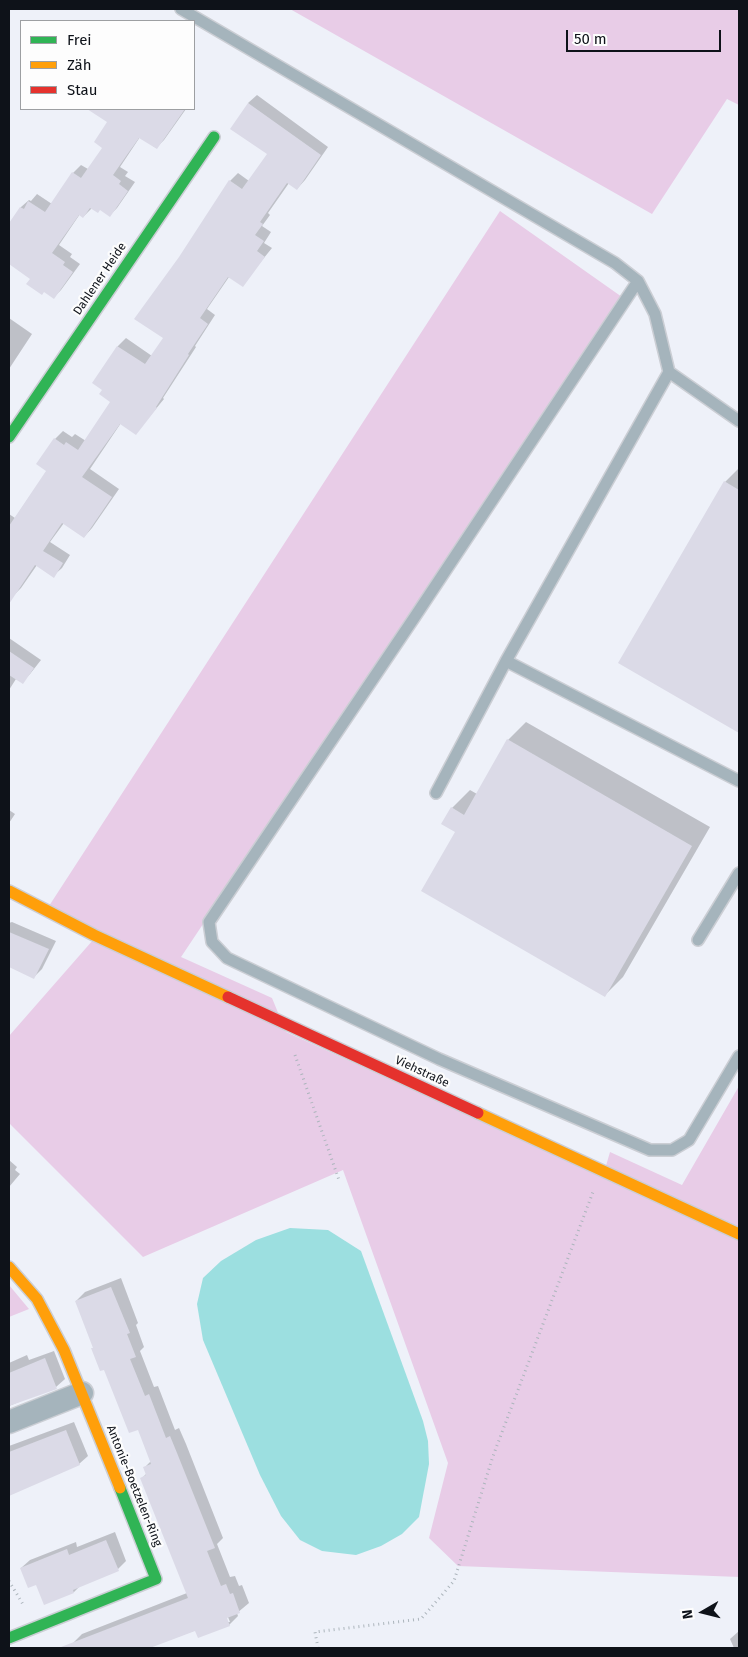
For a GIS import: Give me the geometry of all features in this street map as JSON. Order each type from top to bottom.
[{"type":"street","name":"Dahlener Heide","points":[[9,436],[214,137]]},
{"type":"street","name":"Viehstraße","points":[[9,891],[94,935],[739,1234]]},
{"type":"street","name":"Antonie-Boetzelen-Ring","points":[[9,1267],[37,1298],[64,1350],[156,1579],[9,1638]]},
{"type":"street","points":[[9,1422],[82,1393]]},
{"type":"lane","points":[[181,9],[616,263],[638,281],[655,314],[669,372],[739,421]]},
{"type":"lane","points":[[638,281],[209,922],[212,942],[227,958],[439,1059],[650,1150],[672,1150],[689,1140],[739,1056]]},
{"type":"lane","points":[[436,793],[506,662],[669,372]]},
{"type":"lane","points":[[506,662],[739,781]]},
{"type":"lane","points":[[698,940],[739,873]]},
{"type":"path","points":[[293,1050],[338,1180]]},
{"type":"path","points":[[318,1648],[315,1632],[421,1619],[454,1581],[493,1456],[601,1170]]},
{"type":"path","points":[[9,1581],[27,1612]]},
{"type":"shaded area","points":[[290,9],[739,9],[739,105],[727,99],[652,214]]},
{"type":"shaded area","points":[[500,211],[622,297],[181,957],[272,998],[286,1032],[603,1176],[610,1152],[682,1185],[739,1086],[739,1577],[458,1566],[429,1538],[448,1463],[343,1170],[143,1257],[9,1123],[9,1036],[100,932],[49,906]]},
{"type":"shaded area","points":[[9,1285],[29,1309],[9,1317]]},
{"type":"water","points":[[290,1228],[328,1230],[361,1251],[423,1421],[428,1441],[429,1464],[419,1517],[402,1534],[381,1546],[356,1555],[322,1551],[300,1540],[281,1516],[260,1475],[203,1340],[197,1304],[203,1278],[221,1261],[256,1240]]},
{"type":"building","points":[[248,103],[321,155],[297,190],[287,183],[260,222],[263,224],[255,235],[264,241],[257,251],[265,257],[243,287],[228,277],[200,318],[208,324],[188,354],[157,408],[136,435],[120,424],[82,477],[112,497],[84,538],[62,523],[43,551],[63,563],[54,578],[35,565],[9,604],[9,526],[46,471],[36,464],[54,438],[64,445],[66,442],[78,450],[110,402],[99,394],[102,390],[92,383],[117,346],[145,364],[163,338],[134,319],[179,257],[229,180],[242,189],[267,154],[230,129]]},
{"type":"building","points":[[89,110],[184,110],[157,149],[139,138],[113,175],[121,181],[119,184],[128,191],[110,217],[100,210],[98,213],[90,208],[83,218],[79,215],[52,253],[65,262],[63,265],[73,272],[54,299],[44,292],[42,295],[26,284],[30,279],[9,264],[9,223],[20,207],[24,209],[28,201],[45,212],[72,172],[81,178],[102,148],[94,142],[107,122]]},
{"type":"building","points":[[724,481],[739,490],[739,733],[618,663]]},
{"type":"building","points":[[9,651],[34,668],[23,684],[9,675]]},
{"type":"building","points":[[507,739],[692,846],[605,997],[421,891],[455,832],[441,824],[451,807],[464,815]]},
{"type":"building","points":[[9,932],[49,949],[34,979],[9,967]]},
{"type":"building","points":[[111,1287],[130,1333],[127,1334],[136,1357],[130,1359],[145,1396],[149,1394],[166,1438],[170,1436],[177,1453],[215,1548],[207,1551],[221,1586],[226,1584],[230,1594],[233,1593],[240,1613],[227,1618],[230,1626],[198,1638],[195,1631],[150,1648],[62,1648],[188,1598],[140,1478],[146,1475],[143,1467],[151,1464],[138,1430],[129,1433],[104,1370],[100,1371],[75,1301]]},
{"type":"building","points":[[45,1358],[57,1389],[9,1406],[9,1373]]},
{"type":"building","points":[[66,1430],[80,1465],[9,1496],[9,1452]]},
{"type":"building","points":[[106,1540],[119,1571],[73,1590],[74,1593],[44,1605],[36,1585],[28,1588],[20,1568],[67,1549],[69,1555]]},
{"type":"traffic: fast","points":[[9,437],[214,137]]},
{"type":"traffic: fast","points":[[9,1638],[156,1579],[120,1488]]},
{"type":"traffic: slow","points":[[9,891],[94,935],[228,997]]},
{"type":"traffic: slow","points":[[478,1113],[739,1234]]},
{"type":"traffic: slow","points":[[9,1267],[37,1299],[64,1350],[120,1488]]},
{"type":"traffic: jam","points":[[228,997],[478,1113]]}]
